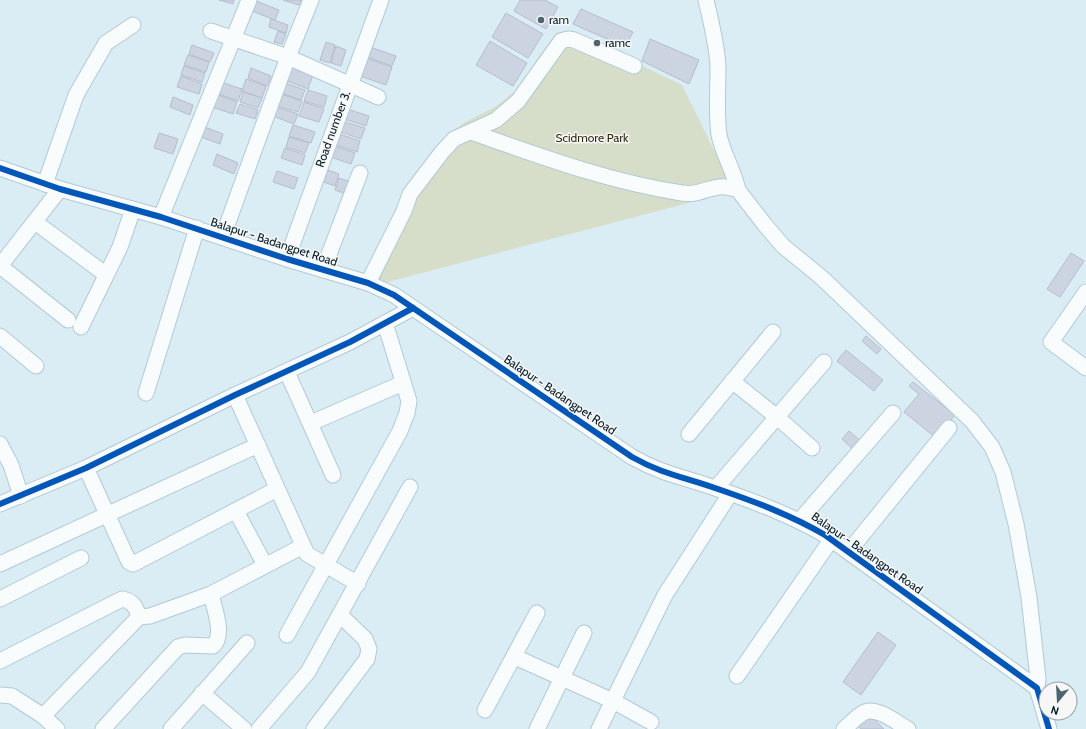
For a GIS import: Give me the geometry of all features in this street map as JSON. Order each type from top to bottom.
[{"type":"street","points":[[161,217],[249,0]]},
{"type":"street","points":[[223,236],[288,57],[311,0]]},
{"type":"street","name":"Road number 3.","points":[[286,259],[381,0]]},
{"type":"street","points":[[706,0],[715,38],[717,58],[718,124],[720,137],[736,177],[740,192],[765,226],[783,246],[821,277],[972,421],[992,447],[1003,472],[1016,524],[1029,597],[1038,678],[1037,688],[1049,729]]},
{"type":"street","points":[[45,184],[76,95],[106,43],[133,25]]},
{"type":"street","points":[[211,31],[288,57],[378,97]]},
{"type":"street","points":[[368,283],[404,210],[410,194],[442,152],[454,139],[496,120],[518,101],[561,42],[568,39],[574,40],[634,66]]},
{"type":"street","points":[[471,132],[581,170],[619,181],[682,193],[705,190],[718,186],[740,192]]},
{"type":"street","name":"Balapur - Badangpet Road","points":[[2,172],[223,236],[286,259],[368,283],[394,295],[632,457],[652,469],[716,488],[765,505],[800,520],[849,551],[1037,688]]},
{"type":"street","points":[[323,270],[360,173]]},
{"type":"street","points":[[60,189],[0,266],[74,323],[120,247],[133,209]]},
{"type":"street","points":[[35,222],[101,271]]},
{"type":"street","points":[[146,393],[197,228]]},
{"type":"street","points":[[1086,292],[1051,342],[1086,368]]},
{"type":"street","points":[[0,504],[86,468],[235,395],[287,372],[413,308]]},
{"type":"street","points":[[287,635],[400,431],[407,413],[409,401],[385,323]]},
{"type":"street","points":[[689,434],[773,332]]},
{"type":"street","points":[[3,343],[36,366]]},
{"type":"street","points":[[716,488],[824,362]]},
{"type":"street","points":[[287,372],[333,475]]},
{"type":"street","points":[[732,381],[777,417],[812,448]]},
{"type":"street","points":[[310,423],[403,383]]},
{"type":"street","points":[[235,395],[307,554],[358,584]]},
{"type":"street","points":[[800,520],[893,413]]},
{"type":"street","points":[[849,551],[949,428]]},
{"type":"street","points":[[0,444],[11,465],[21,496]]},
{"type":"street","points":[[0,564],[258,446]]},
{"type":"street","points":[[86,468],[129,562],[133,564],[277,489]]},
{"type":"street","points":[[259,729],[308,672],[358,584],[410,486]]},
{"type":"street","points":[[599,729],[665,596],[730,494]]},
{"type":"street","points":[[236,511],[265,565]]},
{"type":"street","points":[[737,676],[831,540]]},
{"type":"street","points":[[43,716],[139,617],[150,616],[211,594],[303,546]]},
{"type":"street","points":[[0,599],[81,558]]},
{"type":"street","points":[[103,729],[178,648],[185,645],[213,646],[218,642],[219,635],[211,594]]},
{"type":"street","points":[[0,661],[122,599],[129,600],[136,607],[139,617]]},
{"type":"street","points":[[485,710],[515,657],[537,613]]},
{"type":"street","points":[[314,729],[366,659],[369,649],[365,640],[340,615]]},
{"type":"street","points":[[538,729],[584,633]]},
{"type":"street","points":[[218,642],[234,657]]},
{"type":"street","points":[[171,729],[247,643]]},
{"type":"street","points":[[515,657],[613,701],[651,722]]},
{"type":"street","points":[[202,693],[244,729]]},
{"type":"street","points":[[0,695],[12,696],[43,716],[57,729]]},
{"type":"street","points":[[844,729],[863,712],[870,710],[877,712],[908,729]]},
{"type":"green space","name":"Scidmore Park","points":[[557,32],[634,62],[682,85],[734,191],[376,285],[405,188],[443,139],[462,124],[495,107],[523,85],[535,62]]},
{"type":"building","points":[[219,0],[234,0],[233,4]]},
{"type":"building","points":[[283,0],[301,0],[299,5]]},
{"type":"building","name":"ram","points":[[520,0],[545,0],[558,7],[546,29],[514,11]]},
{"type":"building","points":[[256,1],[279,10],[275,20],[252,11]]},
{"type":"building","points":[[581,9],[633,32],[625,47],[573,24]]},
{"type":"building","points":[[506,13],[543,34],[528,58],[492,37]]},
{"type":"building","points":[[271,19],[288,25],[286,33],[269,27]]},
{"type":"building","points":[[278,31],[286,34],[282,44],[274,42]]},
{"type":"building","points":[[650,39],[699,60],[689,84],[642,61]]},
{"type":"building","points":[[490,41],[527,63],[513,86],[476,65]]},
{"type":"building","points":[[326,42],[335,45],[330,63],[320,60]]},
{"type":"building","points":[[192,45],[214,53],[210,62],[189,54]]},
{"type":"building","points":[[336,46],[346,50],[341,66],[331,63]]},
{"type":"building","points":[[370,47],[396,56],[392,66],[367,57]]},
{"type":"building","points":[[188,55],[209,62],[206,72],[184,65]]},
{"type":"building","points":[[366,58],[392,67],[386,85],[360,76]]},
{"type":"building","points":[[291,63],[314,72],[308,89],[284,80]]},
{"type":"building","points":[[184,66],[205,73],[202,82],[181,75]]},
{"type":"building","points":[[251,68],[271,76],[267,86],[248,78]]},
{"type":"building","points":[[181,76],[202,84],[199,94],[177,87]]},
{"type":"building","points":[[246,79],[266,86],[262,98],[242,91]]},
{"type":"building","points":[[217,81],[242,89],[238,101],[213,92]]},
{"type":"building","points":[[282,82],[305,90],[301,100],[279,92]]},
{"type":"building","points":[[308,90],[327,96],[324,107],[304,101]]},
{"type":"building","points":[[243,92],[262,98],[258,108],[240,102]]},
{"type":"building","points":[[213,93],[237,102],[233,114],[209,106]]},
{"type":"building","points":[[278,93],[302,101],[298,112],[274,105]]},
{"type":"building","points":[[173,97],[193,105],[190,115],[170,107]]},
{"type":"building","points":[[304,102],[324,109],[319,122],[299,116]]},
{"type":"building","points":[[240,104],[258,110],[255,119],[236,113]]},
{"type":"building","points":[[273,106],[298,114],[294,124],[270,115]]},
{"type":"building","points":[[347,109],[369,116],[366,126],[344,119]]},
{"type":"building","points":[[342,121],[365,128],[361,139],[338,131]]},
{"type":"building","points":[[293,125],[315,132],[311,143],[289,136]]},
{"type":"building","points":[[202,126],[223,134],[220,144],[198,136]]},
{"type":"building","points":[[159,133],[178,139],[173,154],[154,148]]},
{"type":"building","points":[[337,133],[360,141],[357,152],[333,144]]},
{"type":"building","points":[[289,137],[309,143],[305,153],[286,147]]},
{"type":"building","points":[[332,145],[355,153],[351,164],[328,156]]},
{"type":"building","points":[[285,148],[305,155],[302,165],[281,158]]},
{"type":"building","points":[[217,154],[238,163],[234,174],[213,165]]},
{"type":"building","points":[[322,168],[339,174],[335,186],[318,180]]},
{"type":"building","points":[[277,171],[298,178],[294,189],[273,182]]},
{"type":"building","points":[[339,178],[353,183],[349,195],[335,190]]},
{"type":"building","points":[[1071,253],[1084,261],[1060,297],[1047,289]]},
{"type":"building","points":[[866,336],[881,349],[877,354],[862,341]]},
{"type":"building","points":[[846,350],[883,380],[874,391],[837,361]]},
{"type":"building","points":[[913,382],[955,415],[936,438],[904,412],[919,394],[909,386]]},
{"type":"building","points":[[849,431],[862,442],[855,451],[842,439]]},
{"type":"building","points":[[878,632],[896,645],[861,695],[843,682]]},
{"type":"building","points":[[868,714],[884,729],[861,729],[857,725]]},
{"type":"cycle path","points":[[0,168],[60,189],[161,217],[287,259],[368,283],[394,295],[632,457],[663,471],[704,484],[772,509],[825,535],[1037,688],[1049,729]]},
{"type":"cycle path","points":[[0,504],[86,468],[235,395],[350,342],[413,308]]},
{"type":"place","name":"ram","points":[[541,20]]},
{"type":"place","name":"ramc","points":[[597,43]]}]
